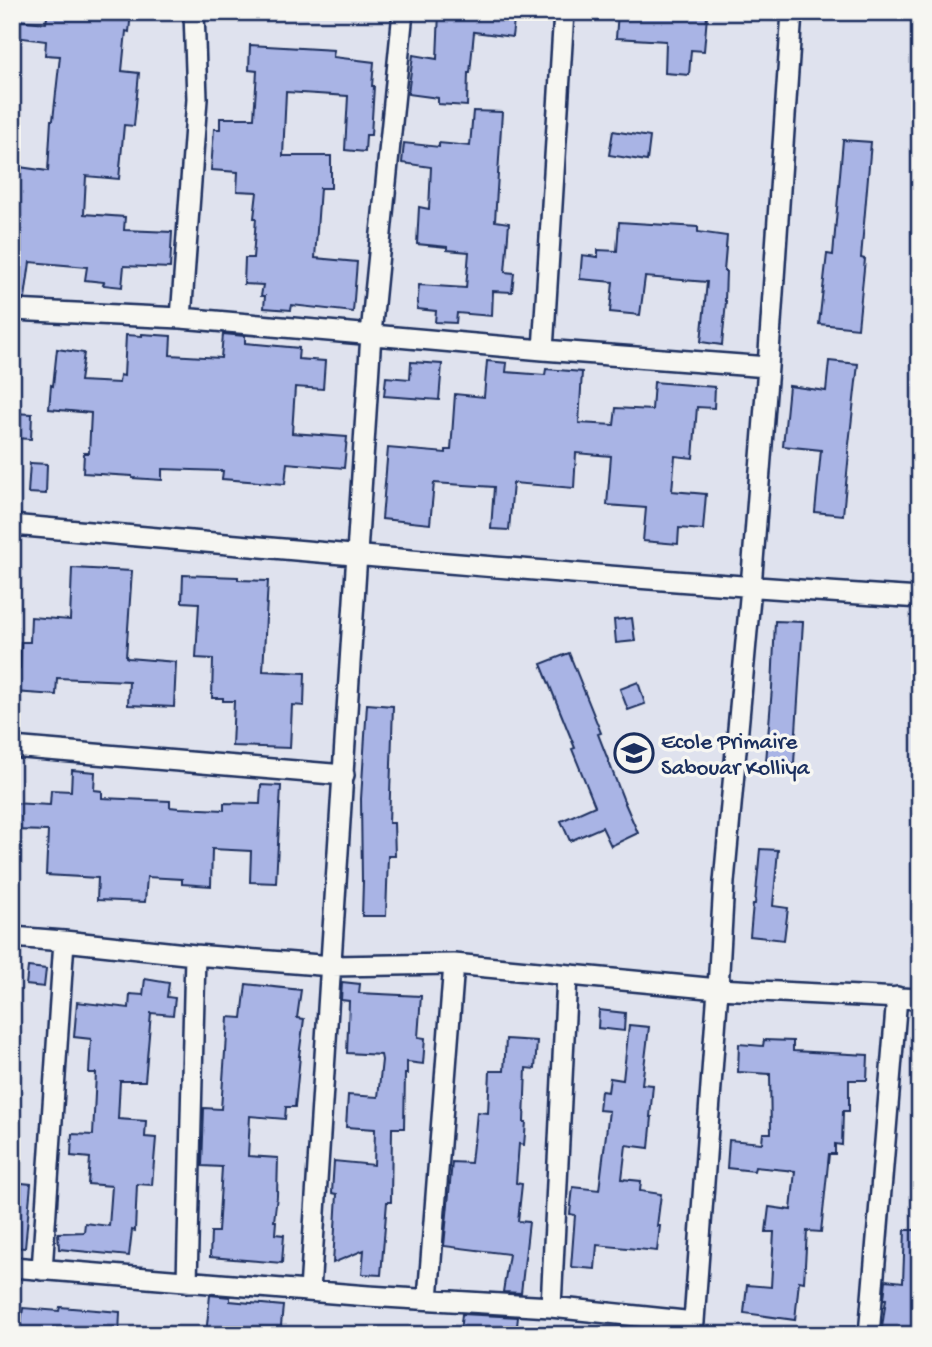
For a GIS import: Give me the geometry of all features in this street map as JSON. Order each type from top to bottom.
[{"type":"street","points":[[181,318],[197,99],[194,12]]},
{"type":"street","points":[[310,1291],[371,334],[403,12]]},
{"type":"street","points":[[543,350],[564,12]]},
{"type":"street","points":[[12,1267],[551,1307],[694,1328],[724,882],[751,587],[792,12]]},
{"type":"street","points":[[12,310],[181,318],[768,367]]},
{"type":"street","points":[[12,525],[356,556],[920,598]]},
{"type":"street","points":[[12,747],[344,775]]},
{"type":"street","points":[[12,937],[332,966],[454,964],[718,989],[920,999]]},
{"type":"street","points":[[42,1269],[64,941]]},
{"type":"street","points":[[187,1282],[195,955]]},
{"type":"street","points":[[428,1299],[454,964]]},
{"type":"street","points":[[551,1307],[567,975]]},
{"type":"street","points":[[869,1335],[897,997]]},
{"type":"building","points":[[48,12],[131,12],[122,71],[139,73],[134,126],[124,125],[119,179],[86,176],[84,214],[125,217],[124,230],[172,232],[170,268],[124,266],[122,287],[85,280],[87,267],[30,262],[25,298],[12,298],[12,166],[48,171],[51,120],[60,56],[45,55],[46,41],[15,37],[17,20],[46,23]]},
{"type":"building","points":[[439,12],[515,12],[512,37],[474,32],[468,73],[467,106],[438,104],[438,98],[408,94],[413,55],[437,59]]},
{"type":"building","points":[[618,12],[703,12],[703,16],[707,16],[704,51],[691,50],[689,75],[665,73],[666,41],[616,38]]},
{"type":"building","points":[[250,45],[334,50],[333,57],[374,62],[371,135],[366,135],[365,152],[345,150],[348,96],[286,92],[283,156],[331,156],[331,188],[320,188],[315,258],[357,262],[353,312],[292,305],[291,310],[264,308],[265,296],[261,296],[263,285],[244,284],[245,258],[253,258],[257,192],[237,191],[238,172],[211,170],[214,129],[220,129],[220,118],[254,118],[257,71],[249,70]]},
{"type":"building","points":[[473,111],[502,112],[495,221],[509,223],[505,272],[514,273],[512,292],[493,291],[492,316],[457,313],[456,323],[435,322],[436,311],[417,309],[419,285],[466,288],[469,252],[417,244],[419,207],[429,209],[431,167],[402,163],[404,143],[439,147],[439,143],[470,146]]},
{"type":"building","points":[[613,131],[650,137],[647,161],[609,155]]},
{"type":"building","points":[[843,140],[871,142],[861,258],[865,259],[858,328],[819,324],[827,254],[833,255]]},
{"type":"building","points":[[619,222],[698,227],[698,232],[727,236],[722,345],[701,342],[707,282],[645,277],[640,315],[610,312],[613,282],[580,279],[582,255],[598,257],[598,250],[617,251]]},
{"type":"building","points":[[223,334],[245,336],[245,343],[299,348],[298,359],[325,361],[323,389],[295,387],[292,433],[347,437],[344,468],[287,463],[285,484],[222,479],[223,471],[162,469],[162,480],[83,473],[84,453],[89,453],[91,413],[49,409],[57,349],[84,353],[80,381],[119,383],[120,375],[124,376],[126,335],[171,336],[170,355],[221,358]]},
{"type":"building","points":[[487,361],[507,363],[506,372],[545,375],[546,369],[582,372],[579,423],[614,425],[616,408],[652,410],[654,382],[715,387],[714,408],[697,407],[693,458],[675,456],[672,491],[706,494],[703,530],[679,528],[678,544],[643,541],[646,508],[607,505],[611,456],[576,453],[574,488],[513,483],[509,530],[491,529],[494,487],[434,483],[430,524],[382,519],[388,448],[446,453],[446,450],[451,450],[455,394],[484,397]]},
{"type":"building","points":[[829,361],[858,364],[843,515],[815,512],[821,450],[783,446],[789,386],[826,391]]},
{"type":"building","points":[[411,362],[442,364],[439,400],[384,396],[386,377],[410,379]]},
{"type":"building","points":[[12,413],[32,414],[31,439],[12,438]]},
{"type":"building","points":[[30,463],[47,464],[46,494],[28,493]]},
{"type":"building","points":[[72,568],[132,571],[126,657],[176,662],[174,707],[128,705],[129,681],[57,678],[56,695],[14,692],[15,667],[20,668],[21,642],[30,642],[31,617],[70,620]]},
{"type":"building","points":[[183,575],[268,581],[263,671],[305,673],[304,706],[292,705],[290,748],[232,746],[234,701],[212,698],[213,659],[196,658],[199,603],[182,602]]},
{"type":"building","points":[[632,618],[635,641],[616,643],[614,620]]},
{"type":"building","points":[[775,621],[803,622],[794,763],[766,762]]},
{"type":"building","points":[[569,653],[638,833],[611,846],[602,827],[570,841],[561,821],[595,806],[541,664]]},
{"type":"building","points":[[638,682],[645,704],[628,710],[620,689]]},
{"type":"building","points":[[367,704],[393,706],[389,823],[394,823],[395,856],[388,856],[386,916],[362,916],[361,799]]},
{"type":"building","points":[[72,770],[95,772],[94,790],[102,791],[102,798],[170,801],[170,807],[179,808],[224,810],[224,803],[260,804],[261,785],[281,786],[276,883],[250,882],[251,851],[212,849],[211,886],[182,884],[182,879],[147,877],[145,902],[97,900],[98,878],[46,875],[48,831],[12,830],[12,803],[50,805],[51,790],[71,791]]},
{"type":"building","points":[[760,849],[778,850],[773,906],[788,908],[784,940],[750,936]]},
{"type":"building","points":[[28,967],[46,969],[44,987],[26,985]]},
{"type":"building","points":[[145,979],[169,983],[167,997],[175,998],[173,1015],[151,1013],[145,1081],[120,1081],[118,1119],[146,1121],[145,1137],[156,1138],[152,1185],[137,1184],[135,1231],[132,1230],[129,1256],[59,1249],[58,1233],[84,1232],[85,1223],[109,1226],[112,1186],[88,1184],[90,1158],[71,1156],[72,1134],[93,1135],[96,1073],[89,1073],[91,1039],[74,1037],[77,1002],[129,1008],[130,994],[143,995]]},
{"type":"building","points":[[342,982],[360,984],[359,993],[421,996],[418,1037],[425,1038],[423,1064],[407,1062],[404,1128],[392,1128],[391,1202],[387,1202],[381,1275],[362,1274],[364,1250],[333,1263],[337,1194],[332,1193],[334,1161],[374,1165],[375,1129],[346,1127],[348,1095],[378,1097],[382,1060],[381,1055],[347,1053],[349,1001],[341,1000]]},
{"type":"building","points":[[246,984],[301,990],[297,1018],[304,1019],[295,1107],[286,1107],[285,1119],[250,1116],[248,1156],[278,1158],[274,1221],[275,1234],[284,1235],[282,1263],[210,1257],[211,1232],[218,1232],[222,1167],[202,1166],[204,1108],[221,1109],[228,1017],[242,1018]]},
{"type":"building","points":[[599,1010],[625,1013],[624,1031],[598,1028]]},
{"type":"building","points":[[629,1025],[649,1027],[642,1084],[653,1085],[652,1117],[649,1148],[626,1145],[622,1179],[641,1181],[640,1191],[661,1194],[657,1251],[597,1245],[595,1269],[571,1267],[575,1215],[570,1214],[573,1187],[599,1190],[609,1111],[599,1110],[601,1091],[608,1092],[610,1078],[623,1080]]},
{"type":"building","points":[[506,1039],[537,1041],[535,1069],[526,1068],[524,1145],[519,1144],[516,1183],[522,1184],[518,1221],[529,1222],[521,1293],[503,1292],[509,1254],[444,1246],[452,1162],[471,1163],[477,1112],[488,1113],[490,1071],[504,1071]]},
{"type":"building","points":[[764,1040],[793,1041],[793,1051],[868,1055],[867,1080],[849,1080],[849,1111],[843,1111],[842,1145],[835,1144],[835,1154],[829,1154],[821,1232],[807,1231],[804,1282],[799,1281],[795,1320],[744,1313],[747,1285],[771,1287],[774,1232],[766,1232],[769,1207],[791,1210],[795,1171],[755,1167],[754,1171],[727,1168],[729,1140],[762,1143],[763,1133],[771,1133],[770,1074],[738,1072],[739,1044],[763,1046]]},
{"type":"building","points":[[12,1182],[31,1184],[25,1248],[12,1247]]},
{"type":"building","points":[[905,1230],[920,1230],[920,1335],[881,1335],[886,1280],[903,1282]]},
{"type":"building","points":[[210,1295],[230,1297],[230,1301],[283,1306],[280,1335],[206,1335]]},
{"type":"building","points":[[60,1307],[120,1312],[119,1335],[71,1335],[20,1330],[23,1308],[59,1311]]},
{"type":"building","points":[[462,1314],[518,1317],[516,1335],[460,1332]]},
{"type":"place","name":"Ecole Primaire Sabouar Kolliya","points":[[634,753]]}]
